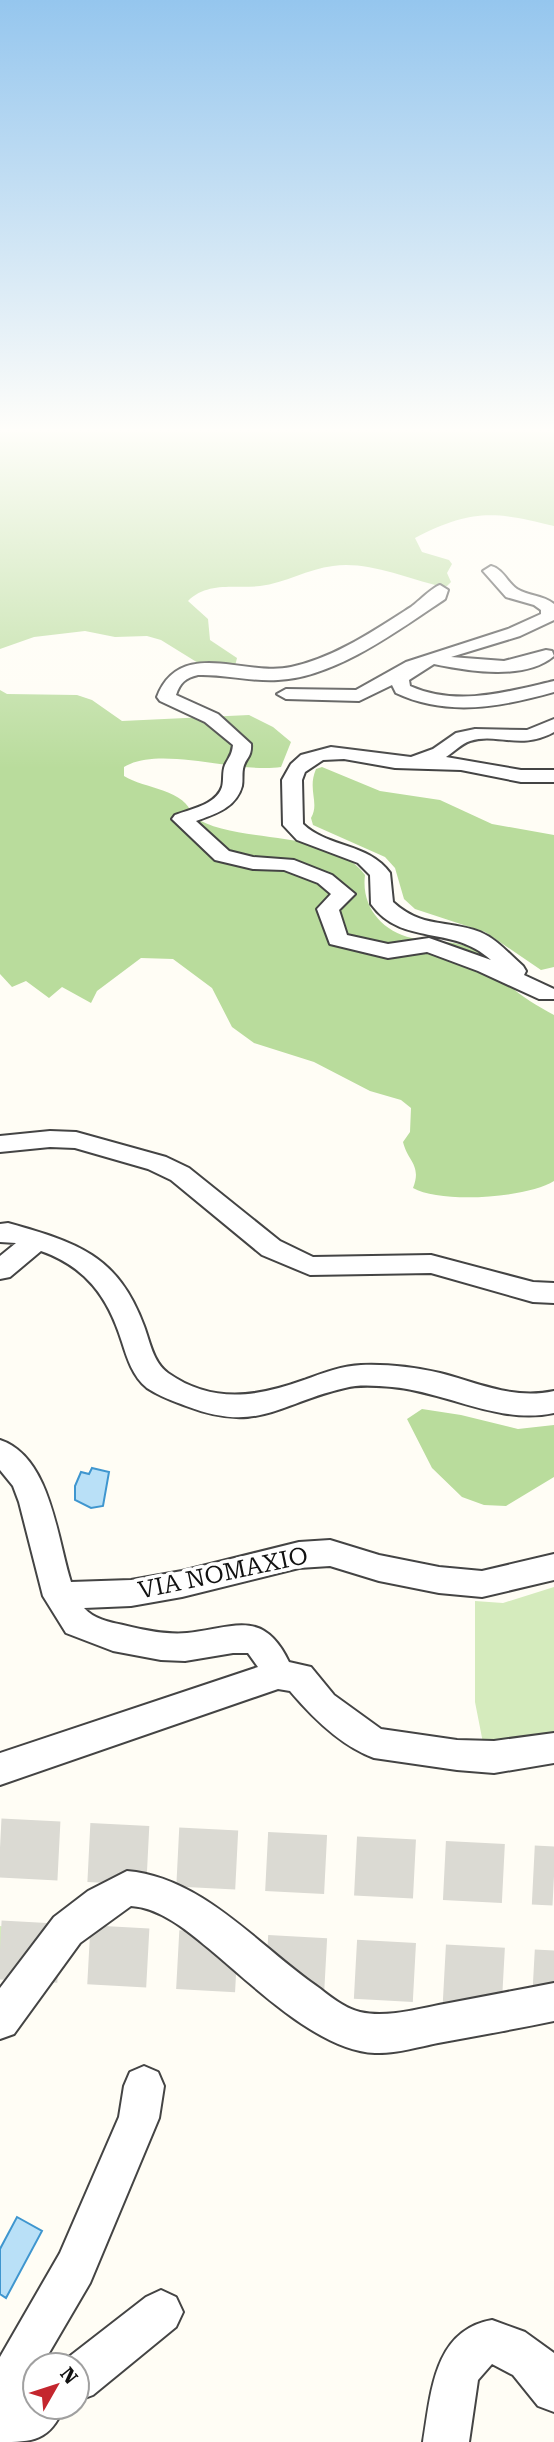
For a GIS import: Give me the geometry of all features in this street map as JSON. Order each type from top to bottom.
[{"type":"street","points":[[491,571],[512,593],[540,601],[550,609],[549,615],[533,626],[463,647],[408,671],[400,679],[402,689],[414,696],[482,703],[554,686]]},
{"type":"street","points":[[440,590],[439,594],[390,628],[303,670],[280,675],[214,667],[178,675],[168,687],[166,697],[174,704],[211,717],[242,744],[242,755],[233,767],[235,782],[232,793],[223,803],[182,819],[222,856],[253,863],[287,864],[325,879],[344,894],[328,909],[338,939],[388,951],[429,945],[486,966],[550,996]]},
{"type":"street","points":[[286,694],[359,696],[449,644],[463,647]]},
{"type":"street","points":[[436,659],[490,669],[506,668],[546,655]]},
{"type":"street","points":[[411,762],[441,752],[464,737],[524,737],[541,733],[554,725]]},
{"type":"street","points":[[550,996],[512,968],[493,949],[472,937],[420,929],[397,920],[382,904],[380,873],[365,859],[304,836],[293,825],[292,784],[296,770],[316,755],[334,752],[411,762],[471,765],[527,778],[554,776]]},
{"type":"street","points":[[504,774],[522,770],[554,769]]},
{"type":"street","points":[[0,1144],[76,1140],[157,1163],[180,1174],[271,1248],[310,1266],[431,1264],[533,1292],[554,1293]]},
{"type":"street","points":[[0,1233],[8,1232],[62,1247],[87,1260],[107,1278],[130,1323],[150,1374],[171,1388],[198,1400],[232,1409],[253,1407],[346,1376],[373,1375],[449,1386],[513,1406],[539,1407],[554,1402]]},
{"type":"street","points":[[0,1270],[37,1240]]},
{"type":"street","points":[[0,1452],[13,1460],[27,1483],[59,1596],[74,1622],[108,1637],[182,1647],[247,1639],[259,1643],[267,1650],[278,1675]]},
{"type":"street","name":"VIA NOMAXIO","points":[[59,1596],[131,1593],[309,1554],[330,1553],[439,1580],[482,1584],[554,1567]]},
{"type":"street","points":[[0,1769],[278,1675],[299,1677],[322,1705],[374,1743],[457,1755],[494,1757],[554,1748]]},
{"type":"street","points":[[0,2020],[67,1930],[101,1903],[127,1888],[150,1890],[202,1919],[277,1981],[329,2018],[353,2030],[375,2034],[402,2031],[554,2002]]},
{"type":"street","points":[[0,2404],[29,2345],[75,2268],[139,2118],[144,2086]]},
{"type":"street","points":[[91,2368],[161,2312]]},
{"type":"street","points":[[446,2442],[459,2369],[474,2349],[492,2342],[518,2351],[549,2381],[554,2390]]},
{"type":"street","points":[[0,2425],[15,2428],[24,2421]]},
{"type":"green space","points":[[0,541],[416,541],[422,552],[449,560],[452,564],[447,573],[451,582],[447,586],[373,568],[346,565],[324,568],[269,584],[204,591],[188,601],[208,619],[210,640],[237,658],[235,666],[203,666],[161,640],[147,636],[115,637],[85,631],[34,637],[0,649]]},
{"type":"green space","points":[[0,690],[7,694],[77,695],[92,700],[122,721],[249,715],[273,727],[291,742],[281,767],[243,767],[158,759],[139,761],[124,767],[124,776],[174,795],[188,807],[192,816],[211,825],[307,843],[329,849],[349,860],[365,875],[366,897],[370,907],[391,930],[412,938],[459,944],[475,950],[516,991],[554,1015],[554,1181],[525,1192],[484,1197],[443,1196],[413,1188],[415,1169],[403,1142],[410,1132],[411,1108],[401,1100],[370,1091],[314,1062],[254,1043],[232,1027],[212,988],[173,959],[141,958],[97,991],[91,1003],[62,987],[49,998],[26,981],[12,987],[0,974]]},
{"type":"green space","points":[[322,767],[380,791],[440,800],[492,824],[554,835],[554,967],[541,970],[485,932],[415,909],[404,899],[395,868],[385,857],[313,825],[311,818],[314,807],[314,777],[316,769]]},
{"type":"green space","points":[[422,1409],[518,1429],[554,1425],[554,1477],[506,1506],[484,1505],[462,1497],[432,1468],[407,1419]]},
{"type":"green space","points":[[554,1587],[554,1741],[484,1748],[475,1702],[475,1601],[503,1603]]},
{"type":"green space","points":[[0,1926],[22,1930],[0,1965]]},
{"type":"water","points":[[92,1468],[109,1472],[103,1506],[91,1508],[75,1500],[75,1486],[81,1472],[89,1474]]},
{"type":"water","points":[[17,2217],[42,2231],[6,2298],[0,2294],[0,2249]]},
{"type":"tunnel","points":[[0,1848],[554,1876]]},
{"type":"tunnel","points":[[0,1950],[554,1980]]}]
